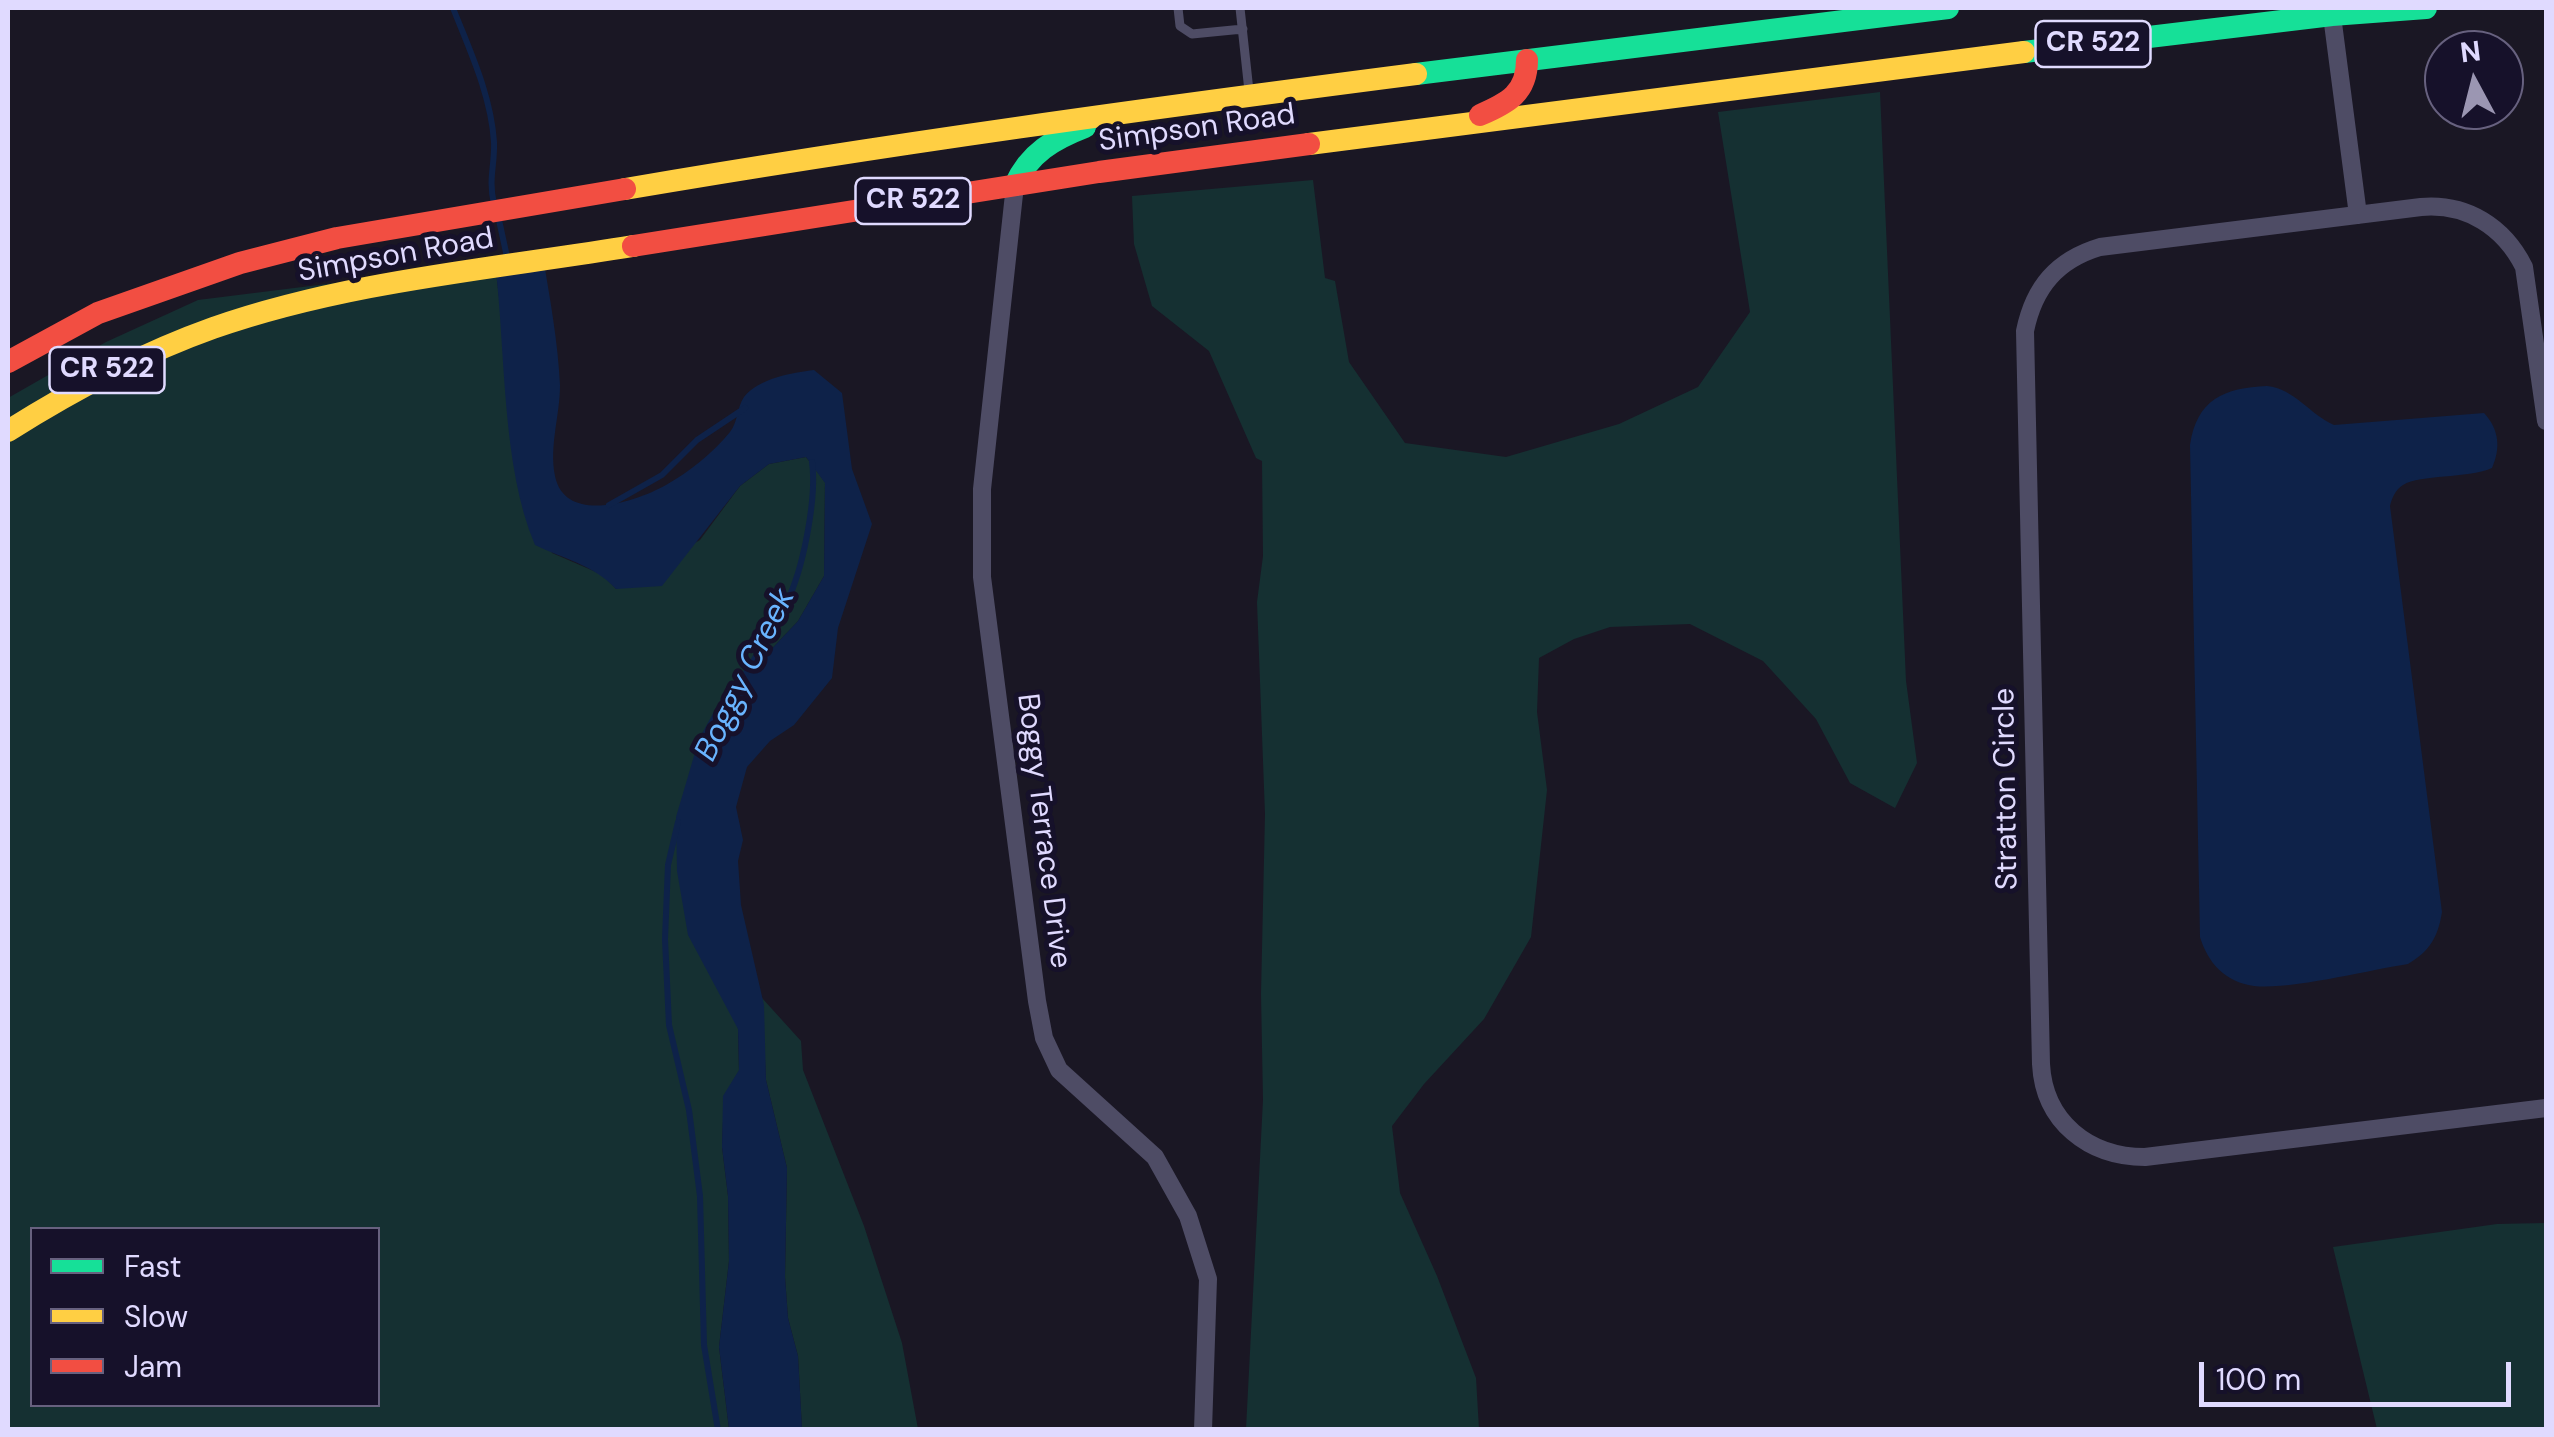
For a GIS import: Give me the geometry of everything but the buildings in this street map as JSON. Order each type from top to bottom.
[{"type":"main road","name":"Simpson Road","points":[[8,362],[98,313],[240,263],[337,238],[826,155],[1140,108],[1948,8]]},
{"type":"main road","name":"Simpson Road","points":[[8,431],[63,394],[160,346],[215,326],[315,299],[1015,185],[2332,11],[2426,8]]},
{"type":"main road","points":[[1454,126],[1516,98],[1525,88],[1527,60]]},
{"type":"main road","points":[[1015,185],[1021,167],[1058,138],[1140,108]]},
{"type":"street","points":[[2332,11],[2358,215]]},
{"type":"street","name":"Boggy Terrace Drive","points":[[1015,185],[982,489],[982,577],[1038,1001],[1044,1038],[1060,1070],[1154,1157],[1188,1216],[1208,1279],[1203,1430]]},
{"type":"street","name":"Stratton Circle","points":[[2546,421],[2528,279],[2511,244],[2482,220],[2444,208],[2100,247],[2078,254],[2056,269],[2032,302],[2025,331],[2042,1079],[2051,1106],[2076,1136],[2102,1150],[2131,1157],[2546,1108]]},
{"type":"lane","points":[[1178,8],[1180,26],[1192,34],[1243,29]]},
{"type":"lane","points":[[1240,8],[1250,94]]},
{"type":"green space","points":[[1880,92],[1906,681],[1917,763],[1895,808],[1850,783],[1816,719],[1763,661],[1690,624],[1610,627],[1574,639],[1539,658],[1537,712],[1547,790],[1531,937],[1484,1019],[1424,1084],[1392,1126],[1400,1193],[1476,1378],[1479,1429],[1246,1429],[1263,1100],[1265,814],[1257,602],[1263,556],[1262,461],[1256,458],[1209,351],[1152,306],[1134,244],[1132,196],[1313,180],[1325,278],[1335,281],[1349,362],[1405,443],[1506,457],[1619,424],[1698,387],[1750,312],[1718,112]]},
{"type":"green space","points":[[495,263],[501,314],[552,553],[603,575],[616,589],[700,540],[740,486],[769,464],[806,457],[825,482],[824,576],[798,621],[716,708],[739,1071],[724,1096],[722,1147],[729,1261],[719,1347],[729,1429],[8,1430],[8,398],[106,342],[198,300]]},
{"type":"green space","points":[[762,998],[801,1041],[803,1070],[864,1226],[902,1343],[918,1429],[802,1429],[798,1356],[788,1318],[785,1277],[787,1168],[766,1080]]},
{"type":"green space","points":[[2546,1223],[2546,1429],[2377,1429],[2333,1247],[2497,1224]]},
{"type":"water","points":[[543,257],[560,385],[553,464],[561,491],[572,500],[587,505],[620,503],[666,485],[700,462],[723,440],[750,391],[776,378],[814,370],[842,393],[852,469],[872,524],[838,628],[832,678],[794,725],[770,741],[747,767],[736,807],[743,840],[738,861],[741,905],[764,1005],[766,1080],[787,1168],[785,1277],[788,1318],[798,1356],[802,1429],[729,1429],[719,1347],[729,1261],[723,1096],[739,1070],[738,1029],[688,935],[677,871],[676,817],[699,739],[716,708],[798,621],[824,576],[825,483],[806,457],[769,464],[740,486],[662,586],[616,589],[588,568],[535,545],[524,514],[510,444],[495,263]]},
{"type":"water","points":[[2267,386],[2286,392],[2334,425],[2484,413],[2495,432],[2497,453],[2492,468],[2403,485],[2390,506],[2442,912],[2435,936],[2422,954],[2408,964],[2308,982],[2254,986],[2226,976],[2213,963],[2200,937],[2190,445],[2199,417],[2215,399],[2238,390]]},
{"type":"waterway","name":"Boggy Creek","points":[[453,8],[489,107],[494,142],[494,204]]},
{"type":"waterway","name":"Boggy Creek","points":[[499,220],[507,257]]},
{"type":"waterway","name":"Boggy Creek","points":[[609,505],[662,475],[697,440],[745,408]]},
{"type":"waterway","name":"Boggy Creek","points":[[735,692],[778,620],[795,581],[811,511],[812,462]]},
{"type":"waterway","name":"Boggy Creek","points":[[678,822],[668,865],[665,939],[669,1025],[689,1110],[700,1196],[704,1345],[718,1430]]},
{"type":"traffic: fast","points":[[1416,74],[1948,8]]},
{"type":"traffic: fast","points":[[2024,52],[2332,15],[2426,8]]},
{"type":"traffic: fast","points":[[1015,185],[1027,164],[1044,148],[1085,127]]},
{"type":"traffic: slow","points":[[1309,144],[2024,52]]},
{"type":"traffic: slow","points":[[625,189],[1020,127],[1416,74]]},
{"type":"traffic: slow","points":[[8,431],[133,361],[264,312],[368,287],[633,246]]},
{"type":"traffic: jam","points":[[1480,115],[1520,89],[1527,60]]},
{"type":"traffic: jam","points":[[633,246],[1099,172],[1309,144]]},
{"type":"traffic: jam","points":[[8,362],[98,313],[240,263],[337,238],[625,189]]}]
